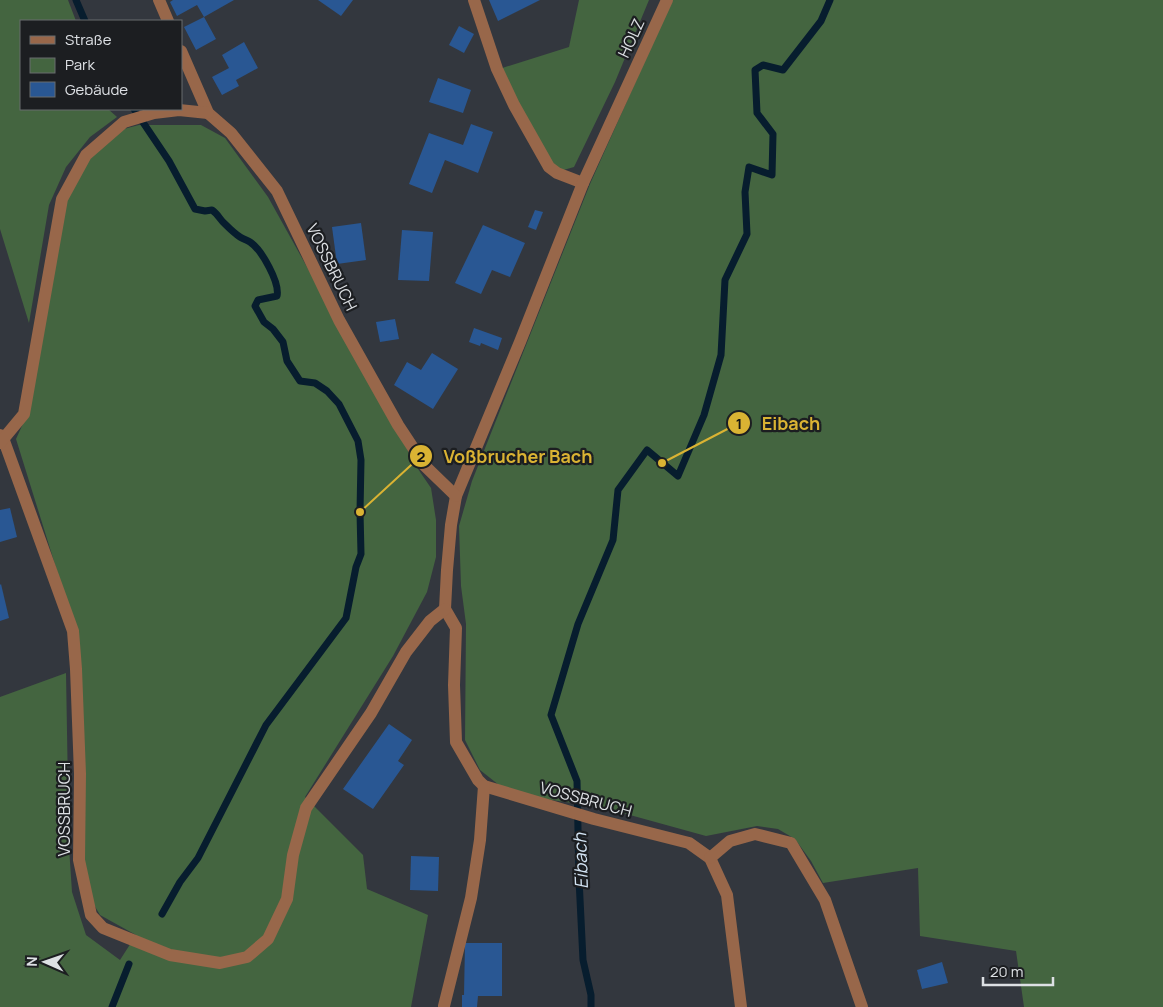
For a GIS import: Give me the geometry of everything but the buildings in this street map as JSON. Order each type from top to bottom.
[{"type":"street","points":[[159,0],[168,20]]},
{"type":"street","points":[[444,1006],[471,898],[480,840],[484,786],[478,780],[456,742],[454,685],[456,628],[445,609],[446,570],[451,525],[456,496],[583,184],[557,174],[548,167],[514,105],[497,69],[474,0]]},
{"type":"street","name":"HOLZ","points":[[583,184],[667,0]]},
{"type":"street","name":"VOSSBRUCH","points":[[182,53],[208,113],[231,133],[277,191],[339,320],[398,425],[425,466],[456,496]]},
{"type":"street","name":"VOSSBRUCH","points":[[208,113],[179,110],[154,113],[124,122],[86,155],[62,199],[24,414],[1,439],[73,632],[80,774],[79,860],[91,915],[103,928],[170,955],[220,962],[247,957],[268,939],[287,899],[293,855],[306,808],[371,713],[406,652],[430,621],[445,609]]},
{"type":"street","name":"VOSSBRUCH","points":[[484,786],[521,798],[689,843],[710,858],[727,895],[741,1007]]},
{"type":"street","points":[[710,858],[730,841],[755,834],[791,843],[825,900],[862,1007]]},
{"type":"green space","points":[[0,0],[68,0],[76,20],[20,20],[20,110],[109,110],[117,117],[90,137],[66,167],[49,205],[29,323],[0,229]]},
{"type":"green space","points":[[579,0],[649,0],[615,82],[574,167],[560,171],[552,166],[499,69],[569,47]]},
{"type":"green space","points":[[672,0],[1163,0],[1163,1007],[1024,1007],[1016,951],[920,936],[918,868],[823,883],[811,861],[795,839],[778,829],[757,826],[706,836],[601,807],[523,796],[504,789],[480,770],[465,740],[466,624],[461,586],[459,526],[472,481],[590,184]]},
{"type":"green space","points":[[139,125],[201,125],[225,138],[268,197],[416,466],[431,488],[436,520],[436,557],[427,592],[393,656],[305,797],[363,855],[367,889],[428,915],[411,1007],[0,1007],[0,697],[66,673],[69,847],[72,892],[86,935],[120,960],[136,935],[100,915],[87,893],[83,856],[76,632],[16,439],[26,417],[65,201],[87,159],[120,130]]},
{"type":"waterway","points":[[76,0],[85,20]]},
{"type":"waterway","name":"Eibach","points":[[591,1007],[591,995],[583,960],[577,781],[551,715],[578,624],[613,540],[618,490],[647,450],[678,476],[704,415],[721,355],[725,280],[747,234],[745,192],[749,167],[772,175],[773,134],[757,113],[755,70],[763,65],[783,70],[821,21],[830,0]]},
{"type":"waterway","points":[[135,110],[169,161],[195,209],[212,210],[241,238],[255,246],[265,259],[276,283],[277,296],[258,300],[255,306],[264,322],[273,329],[283,342],[287,361],[300,381],[315,383],[327,391],[339,404],[358,441],[361,460],[361,554],[356,567],[346,618],[266,725],[198,858],[180,882],[162,914]]},
{"type":"waterway","points":[[112,1007],[129,964]]},
{"type":"place","name":"Eibach","points":[[662,463]]},
{"type":"place","name":"Voßbrucher Bach","points":[[360,512]]}]
